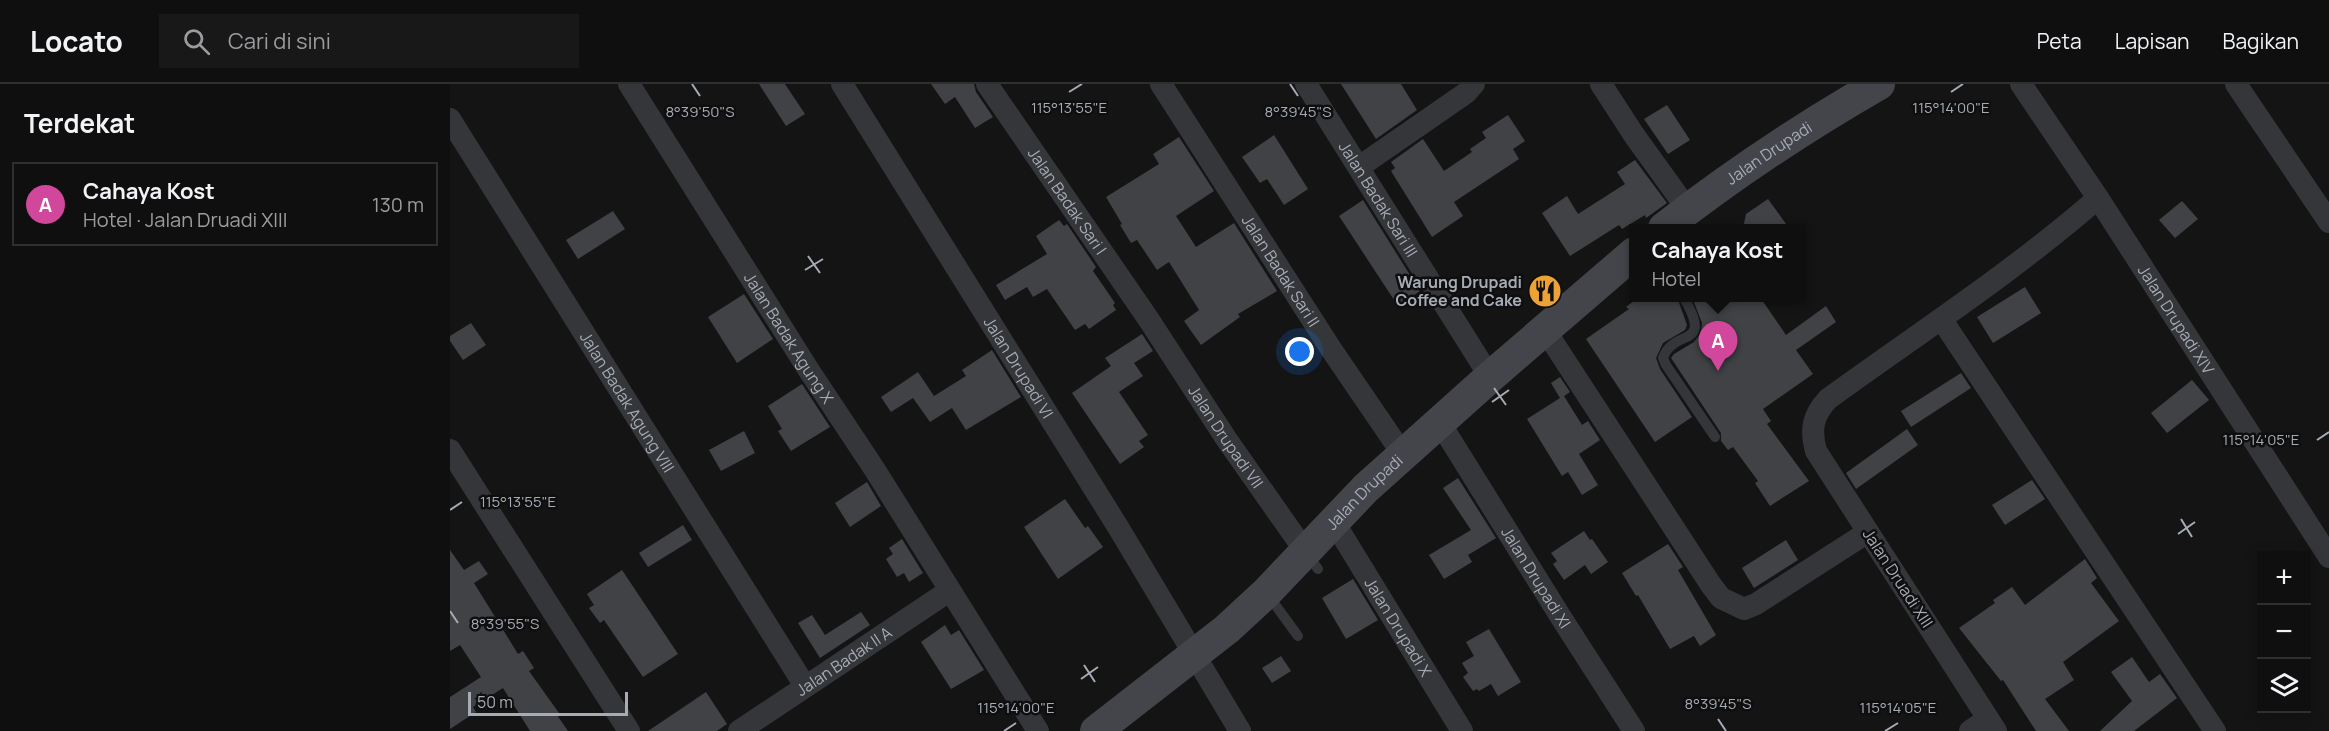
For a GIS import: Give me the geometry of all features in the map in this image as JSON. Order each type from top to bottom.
[{"type":"street","name":"Jalan Badak Agung X","points":[[629,84],[1038,731]]},
{"type":"street","name":"Jalan Drupadi VI","points":[[842,84],[1043,405],[1240,731]]},
{"type":"street","name":"Jalan Badak Sari I","points":[[987,84],[1149,320]]},
{"type":"street","name":"Jalan Badak Sari II","points":[[1161,84],[1331,350],[1404,456]]},
{"type":"street","name":"Jalan Badak Sari III","points":[[1306,84],[1490,377]]},
{"type":"street","points":[[1359,167],[1466,93],[1474,84]]},
{"type":"street","points":[[1601,84],[1634,135],[1676,219]]},
{"type":"street","name":"Jalan Drupadi XIV","points":[[2021,84],[2098,198],[2329,557]]},
{"type":"street","points":[[2236,84],[2329,222]]},
{"type":"street","name":"Jalan Drupadi","points":[[1676,219],[1731,178],[1862,88]]},
{"type":"street","name":"Jalan Badak Agung VIII","points":[[450,119],[805,686]]},
{"type":"street","points":[[2098,198],[2049,241],[1942,320],[2216,731]]},
{"type":"street","name":"Jalan Drupadi","points":[[1096,731],[1194,654],[1266,593],[1312,560],[1334,522],[1366,489],[1490,377],[1629,257]]},
{"type":"street","name":"Jalan Drupadi VII","points":[[1149,320],[1227,440],[1312,560]]},
{"type":"street","name":"Jalan Druadi XIII","points":[[1942,320],[1828,399],[1813,421],[1812,435],[1816,451],[1868,532],[1985,727]]},
{"type":"street","points":[[1545,330],[1676,533],[1721,598],[1744,609],[1756,604],[1868,532]]},
{"type":"street","name":"Jalan Drupadi XI","points":[[1440,423],[1634,731]]},
{"type":"street","points":[[450,450],[628,731]]},
{"type":"street","name":"Jalan Drupadi X","points":[[1334,522],[1462,731]]},
{"type":"street","name":"Jalan Badak II A","points":[[739,731],[949,591]]},
{"type":"lane","points":[[1687,302],[1696,320],[1696,326],[1692,333],[1669,349],[1664,358],[1666,365],[1715,437]]},
{"type":"lane","points":[[1266,593],[1298,636]]},
{"type":"building","points":[[759,84],[785,84],[805,114],[786,126]]},
{"type":"building","points":[[931,84],[974,84],[976,92],[993,117],[975,128],[955,97],[945,104]]},
{"type":"building","points":[[1341,84],[1401,84],[1417,110],[1376,139]]},
{"type":"building","points":[[1667,105],[1690,140],[1668,154],[1644,119]]},
{"type":"building","points":[[1508,115],[1525,141],[1513,149],[1519,159],[1454,202],[1463,216],[1432,237],[1391,171],[1395,168],[1391,162],[1423,139],[1444,171],[1472,152],[1470,149],[1486,138],[1482,132]]},
{"type":"building","points":[[1274,135],[1308,189],[1284,205],[1267,179],[1260,183],[1242,157]]},
{"type":"building","points":[[1179,137],[1214,191],[1176,216],[1196,247],[1234,223],[1277,291],[1238,314],[1240,317],[1201,345],[1184,321],[1199,310],[1169,262],[1157,270],[1137,240],[1131,243],[1106,197],[1159,164],[1153,154]]},
{"type":"building","points":[[1635,160],[1667,203],[1646,218],[1645,215],[1622,229],[1619,225],[1570,256],[1542,213],[1567,196],[1578,214],[1625,184],[1617,172]]},
{"type":"building","points":[[1768,199],[1786,224],[1744,224],[1746,214]]},
{"type":"building","points":[[1363,200],[1420,291],[1398,306],[1339,216]]},
{"type":"building","points":[[2182,201],[2198,219],[2175,238],[2159,220]]},
{"type":"building","points":[[613,211],[625,229],[578,259],[566,240]]},
{"type":"building","points":[[1059,220],[1064,226],[1067,224],[1096,267],[1093,271],[1115,303],[1113,305],[1116,310],[1089,329],[1085,324],[1075,330],[1047,289],[1033,297],[1027,287],[1005,300],[996,285],[1047,254],[1036,236]]},
{"type":"building","points":[[2025,287],[2041,313],[1993,343],[1977,317]]},
{"type":"building","points":[[744,294],[773,339],[737,363],[708,317]]},
{"type":"building","points":[[1632,302],[1679,302],[1687,325],[1685,330],[1663,343],[1656,358],[1660,369],[1692,417],[1655,442],[1586,339],[1629,309],[1626,307]]},
{"type":"building","points":[[1694,302],[1763,302],[1786,335],[1826,306],[1836,322],[1796,350],[1813,374],[1763,409],[1771,421],[1767,424],[1809,481],[1770,506],[1755,483],[1758,481],[1733,447],[1728,450],[1721,441],[1721,433],[1671,358],[1694,342],[1701,333],[1702,323]]},
{"type":"building","points":[[471,323],[486,345],[463,360],[450,341],[450,336]]},
{"type":"building","points":[[1142,334],[1153,351],[1134,363],[1143,376],[1119,392],[1148,435],[1139,441],[1144,447],[1120,464],[1072,393],[1111,366],[1105,358]]},
{"type":"building","points":[[992,350],[1021,397],[966,430],[952,408],[930,422],[913,398],[891,412],[881,397],[918,372],[934,396],[966,376],[962,370]]},
{"type":"building","points":[[1961,373],[1971,388],[1911,427],[1901,411]]},
{"type":"building","points":[[1560,377],[1570,392],[1564,396],[1582,425],[1588,421],[1600,440],[1579,454],[1598,485],[1582,495],[1568,472],[1562,476],[1527,419],[1560,398],[1551,383]]},
{"type":"building","points":[[2192,380],[2209,400],[2167,433],[2151,413]]},
{"type":"building","points":[[802,384],[830,427],[791,451],[778,431],[782,429],[768,406]]},
{"type":"building","points":[[1907,429],[1918,445],[1856,489],[1846,473]]},
{"type":"building","points":[[744,431],[755,453],[721,471],[709,450]]},
{"type":"building","points":[[1458,478],[1496,538],[1468,555],[1472,562],[1444,579],[1429,555],[1471,530],[1443,488]]},
{"type":"building","points":[[2032,480],[2045,499],[2005,525],[1992,505]]},
{"type":"building","points":[[867,482],[881,506],[850,527],[835,503]]},
{"type":"building","points":[[1065,499],[1085,528],[1088,526],[1103,547],[1058,579],[1024,527]]},
{"type":"building","points":[[683,525],[692,540],[648,567],[639,553]]},
{"type":"building","points":[[1584,531],[1608,562],[1591,574],[1585,565],[1564,580],[1553,564],[1557,561],[1551,553]]},
{"type":"building","points":[[902,539],[923,573],[909,582],[904,573],[897,577],[886,559],[893,554],[889,548]]},
{"type":"building","points":[[1786,540],[1798,560],[1754,588],[1742,568]]},
{"type":"building","points":[[1668,544],[1683,567],[1678,570],[1716,635],[1700,646],[1694,636],[1670,649],[1622,573]]},
{"type":"building","points":[[450,550],[464,570],[479,561],[488,574],[474,583],[518,654],[523,651],[534,668],[529,671],[559,713],[557,715],[568,731],[530,731],[503,688],[473,707],[476,712],[450,729],[450,697],[481,677],[460,645],[450,651]]},
{"type":"building","points":[[2085,559],[2097,578],[2091,583],[2119,621],[2063,662],[2074,680],[2045,699],[2069,731],[2036,731],[2003,680],[2001,681],[1959,628],[1995,603],[1993,600],[2012,587],[2025,605]]},
{"type":"building","points":[[622,570],[678,654],[643,677],[604,620],[600,623],[589,608],[594,605],[587,594]]},
{"type":"building","points":[[1353,579],[1378,620],[1346,639],[1322,598]]},
{"type":"building","points":[[861,612],[870,625],[820,658],[798,623],[812,615],[825,635]]},
{"type":"building","points":[[945,625],[951,635],[959,630],[984,670],[951,689],[921,642]]},
{"type":"building","points":[[1489,629],[1521,682],[1498,696],[1491,684],[1479,691],[1477,689],[1473,691],[1463,677],[1468,673],[1462,663],[1474,656],[1466,642]]},
{"type":"building","points":[[1281,656],[1291,671],[1272,683],[1262,668]]},
{"type":"building","points":[[2132,657],[2149,682],[2160,674],[2177,698],[2134,731],[2100,731],[2132,701],[2111,672]]},
{"type":"building","points":[[706,692],[727,724],[717,731],[648,731]]},
{"type":"place","name":"Warung Drupadi Coffee and Cake","points":[[1545,291]]},
{"type":"place","name":"Cahaya Kost","points":[[1718,371]]}]
